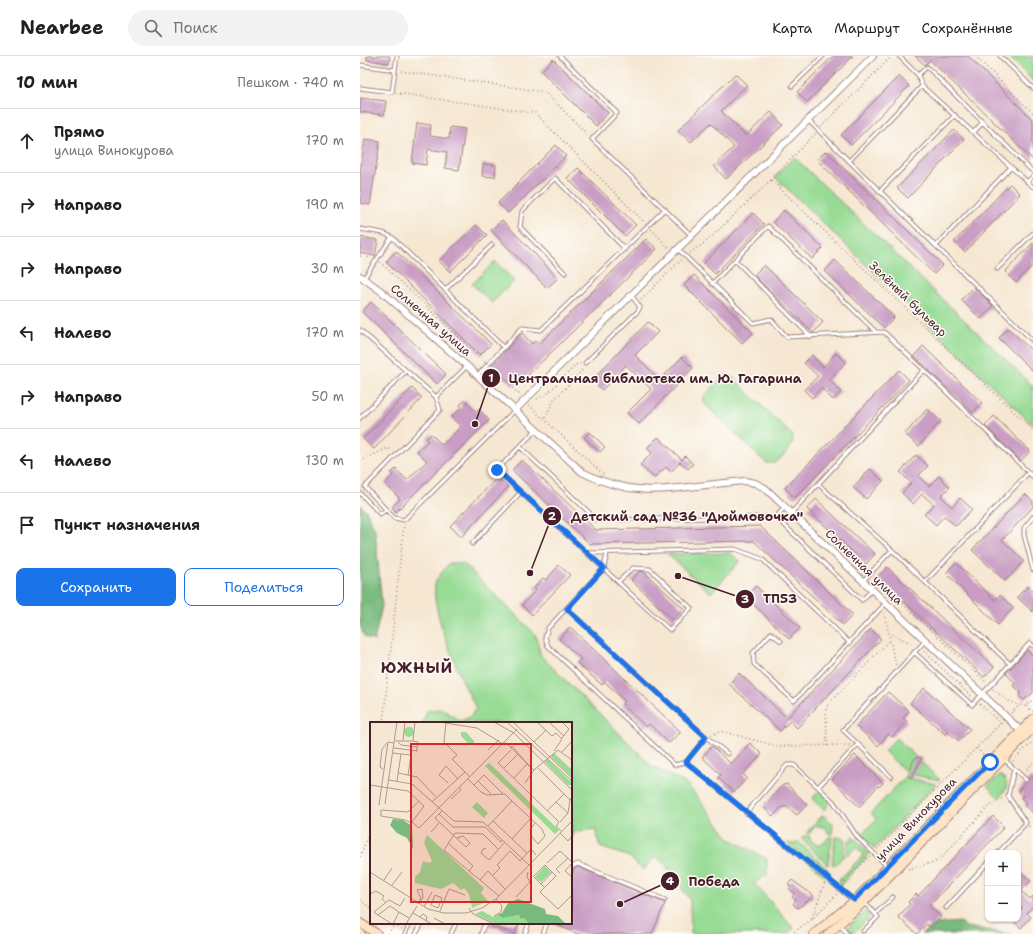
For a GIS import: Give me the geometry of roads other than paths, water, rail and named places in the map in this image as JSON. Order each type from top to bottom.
[{"type":"main road","name":"улица Винокурова","points":[[828,934],[837,921],[1024,733],[1033,719]]},
{"type":"main road","name":"улица Винокурова","points":[[1024,733],[1033,728]]},
{"type":"main road","name":"улица Винокурова","points":[[859,900],[887,866],[1001,756]]},
{"type":"main road","name":"улица Винокурова","points":[[814,934],[837,921]]},
{"type":"main road","points":[[360,923],[376,934]]},
{"type":"street","points":[[515,410],[873,56]]},
{"type":"street","name":"Солнечная улица","points":[[362,277],[467,366],[582,472],[601,482],[624,488],[644,490],[666,490],[745,481],[755,483],[765,488],[863,581],[884,605],[1024,733]]},
{"type":"lane","points":[[360,88],[392,92],[396,56]]},
{"type":"lane","points":[[560,56],[617,113],[592,139],[692,236]]},
{"type":"lane","points":[[792,86],[823,56]]},
{"type":"lane","points":[[898,56],[918,75],[922,86],[1033,187]]},
{"type":"lane","points":[[1000,56],[1033,88]]},
{"type":"lane","points":[[360,65],[395,70]]},
{"type":"lane","points":[[918,75],[927,67],[1033,172]]},
{"type":"lane","points":[[849,161],[922,86]]},
{"type":"lane","points":[[879,192],[955,115]]},
{"type":"lane","points":[[808,120],[879,192],[1033,341]]},
{"type":"lane","points":[[974,132],[983,122]]},
{"type":"lane","points":[[936,246],[1012,167]]},
{"type":"lane","points":[[1027,182],[1033,176]]},
{"type":"lane","points":[[565,273],[520,227],[522,211],[556,178],[625,249]]},
{"type":"lane","points":[[477,376],[522,328],[541,330],[665,209]]},
{"type":"lane","points":[[712,284],[768,226],[876,332]]},
{"type":"lane","points":[[360,229],[383,233],[392,237],[503,347]]},
{"type":"lane","points":[[998,269],[1033,233]]},
{"type":"lane","points":[[362,277],[392,237]]},
{"type":"lane","points":[[445,290],[492,245]]},
{"type":"lane","points":[[676,251],[685,256],[753,323],[771,319],[787,337],[811,337],[884,332],[1033,477]]},
{"type":"lane","points":[[735,260],[811,337]]},
{"type":"lane","points":[[585,364],[638,311],[640,307],[638,302],[631,295]]},
{"type":"lane","points":[[360,330],[436,397],[440,410],[364,487],[394,518],[404,520],[515,410]]},
{"type":"lane","points":[[436,397],[467,366]]},
{"type":"lane","points":[[792,512],[924,370]]},
{"type":"lane","points":[[360,418],[406,372]]},
{"type":"lane","points":[[536,430],[497,470],[520,493],[619,581],[670,630],[691,608],[650,569],[633,568],[619,581]]},
{"type":"lane","points":[[520,447],[597,520],[776,517],[786,507]]},
{"type":"lane","points":[[925,582],[1028,473]]},
{"type":"lane","points":[[818,484],[892,550],[1010,664]]},
{"type":"lane","points":[[360,493],[380,514],[386,510]]},
{"type":"lane","points":[[472,544],[520,493]]},
{"type":"lane","points":[[776,517],[862,600],[872,590]]},
{"type":"lane","points":[[1033,517],[1024,528],[1024,535],[1033,570]]},
{"type":"lane","points":[[587,553],[735,550],[762,559],[850,642]]},
{"type":"lane","points":[[863,581],[892,550]]},
{"type":"lane","points":[[606,552],[604,568],[548,628],[545,637],[548,646],[675,765],[686,762],[706,737]]},
{"type":"lane","points":[[781,641],[771,633],[753,653],[754,664],[794,701],[884,605]]},
{"type":"lane","points":[[567,609],[706,737],[728,754]]},
{"type":"lane","points":[[890,777],[843,730],[925,641]]},
{"type":"lane","points":[[914,652],[972,705],[1030,643],[1033,646]]},
{"type":"lane","points":[[818,786],[858,744]]},
{"type":"lane","points":[[1001,756],[1026,780]]},
{"type":"lane","points":[[686,762],[826,879],[840,890],[859,900],[876,914]]},
{"type":"lane","points":[[746,813],[787,765],[794,765],[833,801],[858,838],[887,866]]},
{"type":"lane","points":[[1001,850],[1026,823],[1008,796],[1014,769]]},
{"type":"lane","points":[[572,867],[578,864],[665,900]]},
{"type":"lane","points":[[946,908],[985,866]]},
{"type":"lane","points":[[863,931],[878,917],[876,914],[893,896]]},
{"type":"lane","points":[[837,921],[847,934]]},
{"type":"lane","points":[[405,933],[410,924]]},
{"type":"lane","points":[[416,934],[421,924]]},
{"type":"lane","points":[[451,934],[456,924]]},
{"type":"lane","points":[[481,934],[485,924]]},
{"type":"lane","points":[[525,934],[529,924]]},
{"type":"lane","points":[[543,934],[547,924]]},
{"type":"place","name":"Центральная библиотека им. Ю. Гагарина","points":[[475,424]]},
{"type":"place","name":"Детский сад №36 \"Дюймовочка\"","points":[[530,573]]},
{"type":"place","name":"ТП53","points":[[678,576]]},
{"type":"place","name":"Победа","points":[[620,904]]},
{"type":"district","name":"ЮЖНЫЙ","points":[[417,667]]}]
